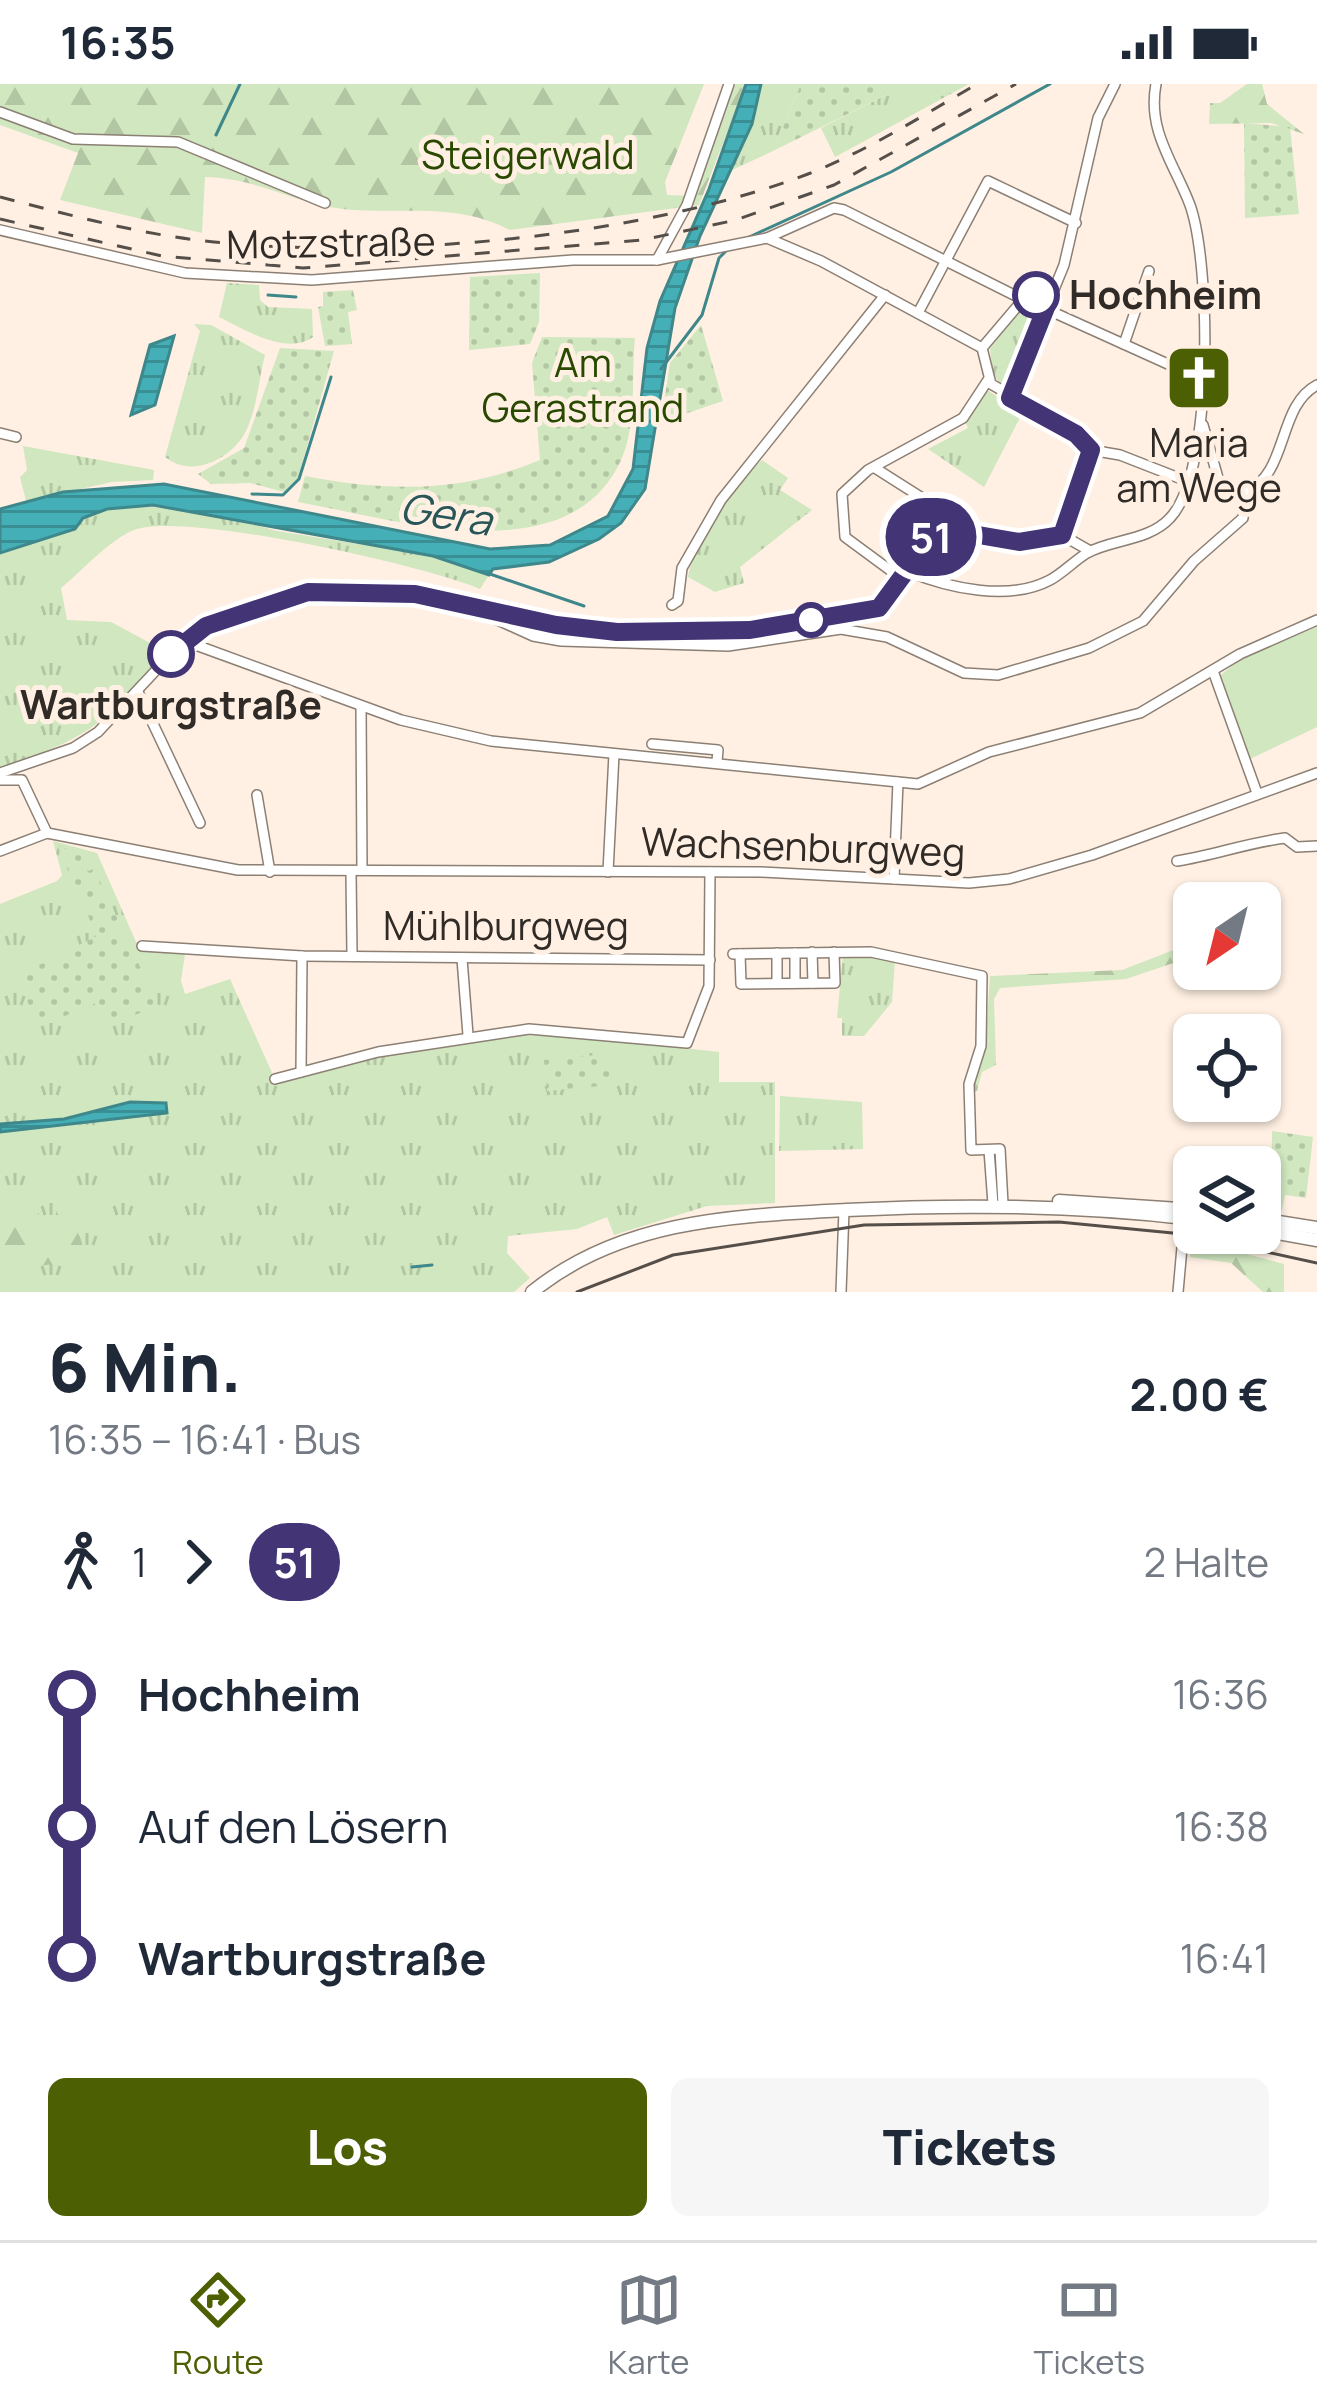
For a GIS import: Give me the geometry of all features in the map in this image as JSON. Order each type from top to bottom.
[{"type":"main road","points":[[532,1292],[574,1263],[632,1237],[728,1217],[998,1204],[1173,1213]]},
{"type":"main road","points":[[1281,1222],[1317,1228]]},
{"type":"main road","points":[[1281,1234],[1317,1240]]},
{"type":"street","points":[[662,259],[687,205],[729,84]]},
{"type":"street","points":[[1010,398],[1076,223],[1098,118],[1115,84]]},
{"type":"street","points":[[988,380],[963,418],[846,487],[839,510],[845,537],[905,575],[1002,591],[1053,579],[1090,551],[1162,525],[1187,495],[1205,388],[1197,236],[1154,124],[1156,84]]},
{"type":"street","points":[[0,112],[74,139],[178,142],[326,202]]},
{"type":"street","points":[[918,313],[993,180],[1076,223]]},
{"type":"street","points":[[767,238],[834,208],[946,259],[1021,300],[1047,306],[1192,374],[1205,388]]},
{"type":"street","name":"Motzstraße","points":[[0,230],[146,266],[244,278],[312,280],[573,260],[662,259],[767,238]]},
{"type":"street","points":[[767,238],[982,348]]},
{"type":"street","points":[[1124,344],[1149,271]]},
{"type":"street","points":[[672,605],[678,601],[682,568],[721,500],[885,295]]},
{"type":"street","points":[[1021,300],[982,348],[988,380],[1010,398],[1076,434],[1091,450],[1191,481],[1246,492]]},
{"type":"street","points":[[1192,374],[1204,361]]},
{"type":"street","points":[[465,604],[493,622],[547,640],[714,644],[775,641],[842,628],[896,641],[940,664],[981,675],[1014,672],[1089,648],[1163,604],[1194,561],[1243,518],[1246,492],[1266,478],[1302,397],[1317,385]]},
{"type":"street","points":[[1202,420],[1220,485]]},
{"type":"street","points":[[0,433],[16,437]]},
{"type":"street","points":[[1062,535],[1091,450]]},
{"type":"street","points":[[875,469],[960,522],[961,532]]},
{"type":"street","points":[[0,777],[86,740],[138,692],[182,640],[206,626],[308,592],[387,592],[595,630],[766,628],[879,608],[932,536],[961,532],[1002,542],[1062,535],[1090,551]]},
{"type":"street","points":[[1073,561],[1074,546]]},
{"type":"street","points":[[182,640],[361,706],[491,741],[932,782],[989,752],[1140,713],[1317,620]]},
{"type":"street","points":[[714,644],[767,633],[766,628]]},
{"type":"street","points":[[1213,671],[1257,794]]},
{"type":"street","points":[[138,692],[200,823]]},
{"type":"street","points":[[352,955],[361,706]]},
{"type":"street","points":[[652,744],[718,750],[717,761]]},
{"type":"street","points":[[608,872],[614,754]]},
{"type":"street","name":"Wachsenburgweg","points":[[47,833],[166,859],[270,872],[710,872],[1009,879],[1173,829],[1317,773]]},
{"type":"street","points":[[0,777],[22,780],[47,833],[0,851]]},
{"type":"street","points":[[894,879],[898,782]]},
{"type":"street","points":[[257,795],[270,872]]},
{"type":"street","points":[[1177,861],[1216,855],[1226,846],[1285,838],[1297,847],[1317,846]]},
{"type":"street","points":[[275,1079],[468,1035],[551,1029],[687,1043],[707,996],[710,872]]},
{"type":"street","name":"Mühlburgweg","points":[[142,946],[302,956],[710,959]]},
{"type":"street","points":[[834,952],[835,983],[740,984],[736,954],[795,952],[834,952],[897,958],[976,973],[984,980],[981,1046],[969,1084],[971,1150],[988,1150],[998,1204]]},
{"type":"street","points":[[795,952],[795,983]]},
{"type":"street","points":[[812,952],[812,983]]},
{"type":"street","points":[[760,953],[760,983]]},
{"type":"street","points":[[777,953],[777,983]]},
{"type":"street","points":[[301,1072],[302,956]]},
{"type":"street","points":[[462,959],[468,1035]]},
{"type":"street","points":[[842,1292],[844,1210]]},
{"type":"street","points":[[1178,1292],[1183,1254]]},
{"type":"green space","name":"Steigerwald","points":[[0,84],[704,84],[665,182],[667,195],[695,196],[729,98],[736,84],[746,84],[699,205],[510,230],[448,212],[325,206],[240,181],[205,177],[202,233],[60,200],[78,153],[0,125]]},
{"type":"green space","points":[[761,84],[801,84],[773,151],[728,172],[752,124]]},
{"type":"green space","points":[[801,84],[895,84],[886,95],[773,151]]},
{"type":"green space","points":[[895,84],[969,84],[835,157],[821,128],[886,95]]},
{"type":"green space","points":[[1247,84],[1262,84],[1267,104],[1304,134],[1271,123],[1209,124],[1210,103],[1220,103]]},
{"type":"green space","points":[[1244,123],[1290,127],[1299,214],[1245,218]]},
{"type":"green space","points":[[540,273],[539,322],[530,344],[469,350],[470,277]]},
{"type":"green space","points":[[227,283],[259,285],[260,300],[268,307],[312,309],[313,337],[291,344],[279,342],[219,317]]},
{"type":"green space","points":[[353,290],[357,310],[348,312],[352,344],[325,346],[318,307],[323,306],[323,292]]},
{"type":"green space","points":[[1022,309],[1020,315],[1027,310],[1037,317],[1024,355],[1001,385],[993,373],[990,349]]},
{"type":"green space","points":[[194,324],[211,325],[265,355],[253,413],[240,441],[210,463],[187,466],[165,457],[200,331]]},
{"type":"green space","name":"Am Gerastrand","points":[[701,325],[723,401],[661,422],[670,363]]},
{"type":"green space","name":"Am Gerastrand","points":[[542,337],[635,338],[627,444],[597,495],[563,517],[521,528],[475,531],[298,502],[305,476],[366,485],[424,486],[481,479],[540,460],[532,363]]},
{"type":"green space","points":[[280,348],[334,351],[298,478],[284,492],[250,483],[211,484],[198,474],[244,448]]},
{"type":"green space","points":[[985,389],[1023,412],[984,487],[928,449],[968,428],[965,421]]},
{"type":"green space","points":[[23,446],[154,470],[153,480],[112,482],[26,501],[20,477],[27,470]]},
{"type":"green space","points":[[762,460],[788,478],[780,490],[812,510],[740,567],[744,583],[715,592],[688,577],[692,562],[716,514]]},
{"type":"green space","points":[[133,505],[214,513],[277,531],[433,556],[489,575],[480,589],[360,555],[252,534],[161,526],[134,530],[105,548],[61,588],[67,620],[111,622],[152,644],[158,660],[124,700],[89,729],[0,768],[0,553],[74,529],[83,518],[107,509]]},
{"type":"green space","points":[[1317,627],[1317,727],[1250,759],[1218,677],[1242,658]]},
{"type":"green space","points":[[53,841],[97,853],[140,951],[185,954],[181,981],[185,994],[230,979],[277,1084],[380,1057],[509,1035],[578,1036],[719,1052],[719,1082],[775,1082],[775,1203],[707,1206],[614,1235],[607,1217],[577,1229],[508,1236],[507,1253],[530,1278],[514,1292],[0,1292],[0,904],[57,881],[62,875]]},
{"type":"green space","points":[[57,845],[81,855],[88,871],[94,869],[158,1005],[108,1027],[96,1003],[38,1027],[17,976],[97,936]]},
{"type":"green space","points":[[1173,950],[1173,963],[1126,979],[1000,988],[994,999],[996,1065],[982,1072],[977,1091],[972,1092],[986,1039],[990,976],[1122,970]]},
{"type":"green space","points":[[843,954],[895,960],[892,1002],[864,1036],[842,1036],[842,1018],[837,1018]]},
{"type":"green space","points":[[608,1054],[611,1085],[547,1091],[544,1060]]},
{"type":"green space","points":[[780,1096],[862,1102],[863,1149],[779,1151]]},
{"type":"green space","points":[[1272,1131],[1313,1137],[1306,1198],[1285,1195],[1282,1210],[1281,1146],[1272,1146]]},
{"type":"green space","points":[[61,1178],[68,1194],[82,1202],[73,1220],[81,1241],[73,1261],[0,1272],[0,1199],[10,1200],[14,1184],[27,1198],[37,1193],[39,1218],[57,1218],[55,1179]]},
{"type":"green space","points":[[1246,1254],[1284,1264],[1284,1292],[1263,1292],[1231,1263],[1190,1257]]},
{"type":"water","points":[[746,84],[761,84],[752,124],[700,236],[675,308],[645,489],[621,523],[599,539],[549,562],[493,569],[489,575],[433,556],[153,505],[107,509],[83,518],[75,529],[0,553],[0,509],[63,492],[164,484],[490,549],[550,545],[608,516],[633,469],[647,348],[660,301],[709,189]]},
{"type":"water","points":[[174,336],[155,405],[131,415],[150,345]]},
{"type":"water","points":[[130,1102],[166,1103],[167,1113],[0,1132],[0,1124],[64,1119]]},
{"type":"waterway","points":[[216,135],[240,84]]},
{"type":"waterway","points":[[747,238],[891,172],[1050,84]]},
{"type":"waterway","points":[[661,369],[702,315],[719,258],[728,249]]},
{"type":"waterway","points":[[268,295],[296,297]]},
{"type":"waterway","points":[[252,494],[283,495],[299,479],[331,377]]},
{"type":"waterway","points":[[490,574],[584,606]]},
{"type":"waterway","points":[[412,1267],[432,1265]]},
{"type":"tram line","points":[[577,1292],[673,1255],[864,1225],[1059,1222],[1183,1234],[1317,1263]]},
{"type":"railway","points":[[0,197],[133,229],[214,242],[357,248],[515,238],[670,214],[742,196],[830,165],[977,84]]},
{"type":"railway","points":[[0,219],[162,256],[303,268],[642,240],[736,220],[834,185],[1016,84]]},
{"type":"bus line","name":"51","points":[[171,654],[192,632],[308,592],[415,594],[556,625],[617,632],[750,630],[879,608],[897,589],[926,541],[941,533],[961,532],[1002,542],[1054,539],[1068,527],[1091,450],[1076,434],[1010,398],[1049,300],[1036,295]]},
{"type":"place","name":"Hochheim","points":[[1036,295]]},
{"type":"place","name":"Maria am Wege","points":[[1199,378]]},
{"type":"place","name":"Wartburgstraße","points":[[171,654]]},
{"type":"water label","name":"Gera","points":[[446,514]]}]
